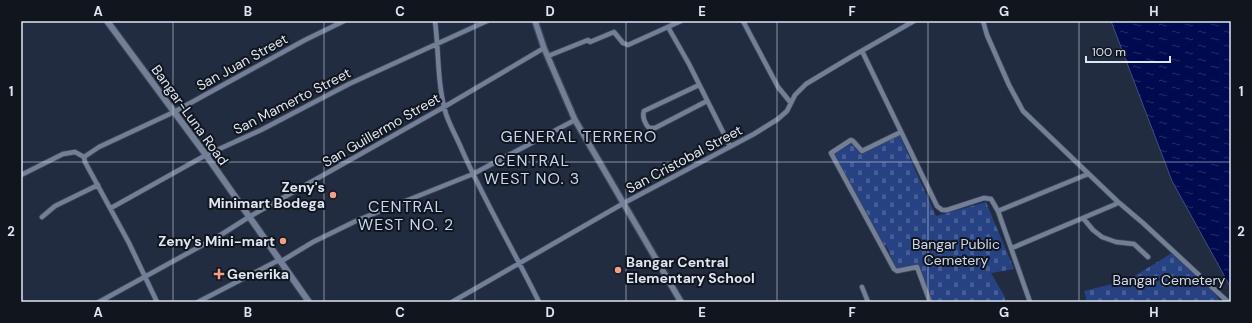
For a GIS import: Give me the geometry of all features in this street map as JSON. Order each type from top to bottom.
[{"type":"main road","name":"Bangar-Luna Road","points":[[107,21],[206,155],[309,302]]},
{"type":"street","name":"San Juan Street","points":[[84,156],[99,147],[174,112],[305,40],[344,21]]},
{"type":"street","points":[[435,21],[438,74],[444,107],[449,121],[473,174],[539,302]]},
{"type":"street","name":"San Mamerto Street","points":[[111,208],[206,155],[261,130],[349,84],[487,21]]},
{"type":"street","points":[[535,21],[544,48],[575,120],[681,302]]},
{"type":"street","points":[[548,56],[588,40],[590,42],[614,32],[623,43],[628,45],[681,21]]},
{"type":"street","points":[[743,21],[778,87],[791,103]]},
{"type":"street","name":"San Cristobal Street","points":[[452,302],[624,203],[778,119],[787,111],[795,95],[806,84],[914,21]]},
{"type":"street","points":[[983,21],[987,35],[1009,85],[1023,111],[1088,174],[1228,302]]},
{"type":"street","points":[[668,27],[730,146]]},
{"type":"street","name":"San Guillermo Street","points":[[99,302],[229,230],[249,217],[444,107],[544,48]]},
{"type":"street","points":[[862,51],[934,201],[940,208],[942,210],[947,210],[986,198],[991,200],[998,211],[1030,302]]},
{"type":"street","points":[[699,85],[644,111],[643,116],[646,125],[649,128],[655,128],[707,101]]},
{"type":"street","points":[[198,302],[358,220],[473,174],[575,120]]},
{"type":"street","points":[[901,132],[862,151],[851,140],[831,153],[894,269],[898,271],[917,267],[930,302]]},
{"type":"street","points":[[21,175],[63,154],[75,152],[84,156],[85,162],[111,208],[157,302]]},
{"type":"street","points":[[998,211],[1088,174]]},
{"type":"street","points":[[42,217],[55,206],[98,186]]},
{"type":"street","points":[[1012,248],[1116,204],[1117,201]]},
{"type":"street","points":[[1083,218],[1093,230],[1102,237],[1116,242],[1134,244],[1148,257]]},
{"type":"street","points":[[862,287],[868,302]]},
{"type":"green space","name":"Bangar Public Cemetery","points":[[899,134],[936,216],[986,202],[1014,269],[991,273],[1005,297],[1005,302],[931,302],[918,265],[897,270],[886,245],[883,247],[833,154],[853,143],[863,153]]},
{"type":"green space","name":"Bangar Cemetery","points":[[1172,253],[1211,289],[1221,302],[1087,302],[1084,291],[1128,280]]},
{"type":"water","points":[[1111,21],[1231,21],[1231,288],[1172,181]]},
{"type":"place","name":"Zeny's Minimart Bodega","points":[[333,195]]},
{"type":"place","name":"Zeny's Mini-mart","points":[[283,241]]},
{"type":"place","name":"Bangar Central Elementary School","points":[[618,270]]},
{"type":"place","name":"Generika","points":[[219,274]]},
{"type":"district","name":"GENERAL TERRERO","points":[[579,136]]},
{"type":"district","name":"CENTRAL WEST NO. 3","points":[[532,169]]},
{"type":"district","name":"CENTRAL WEST NO. 2","points":[[406,215]]}]
